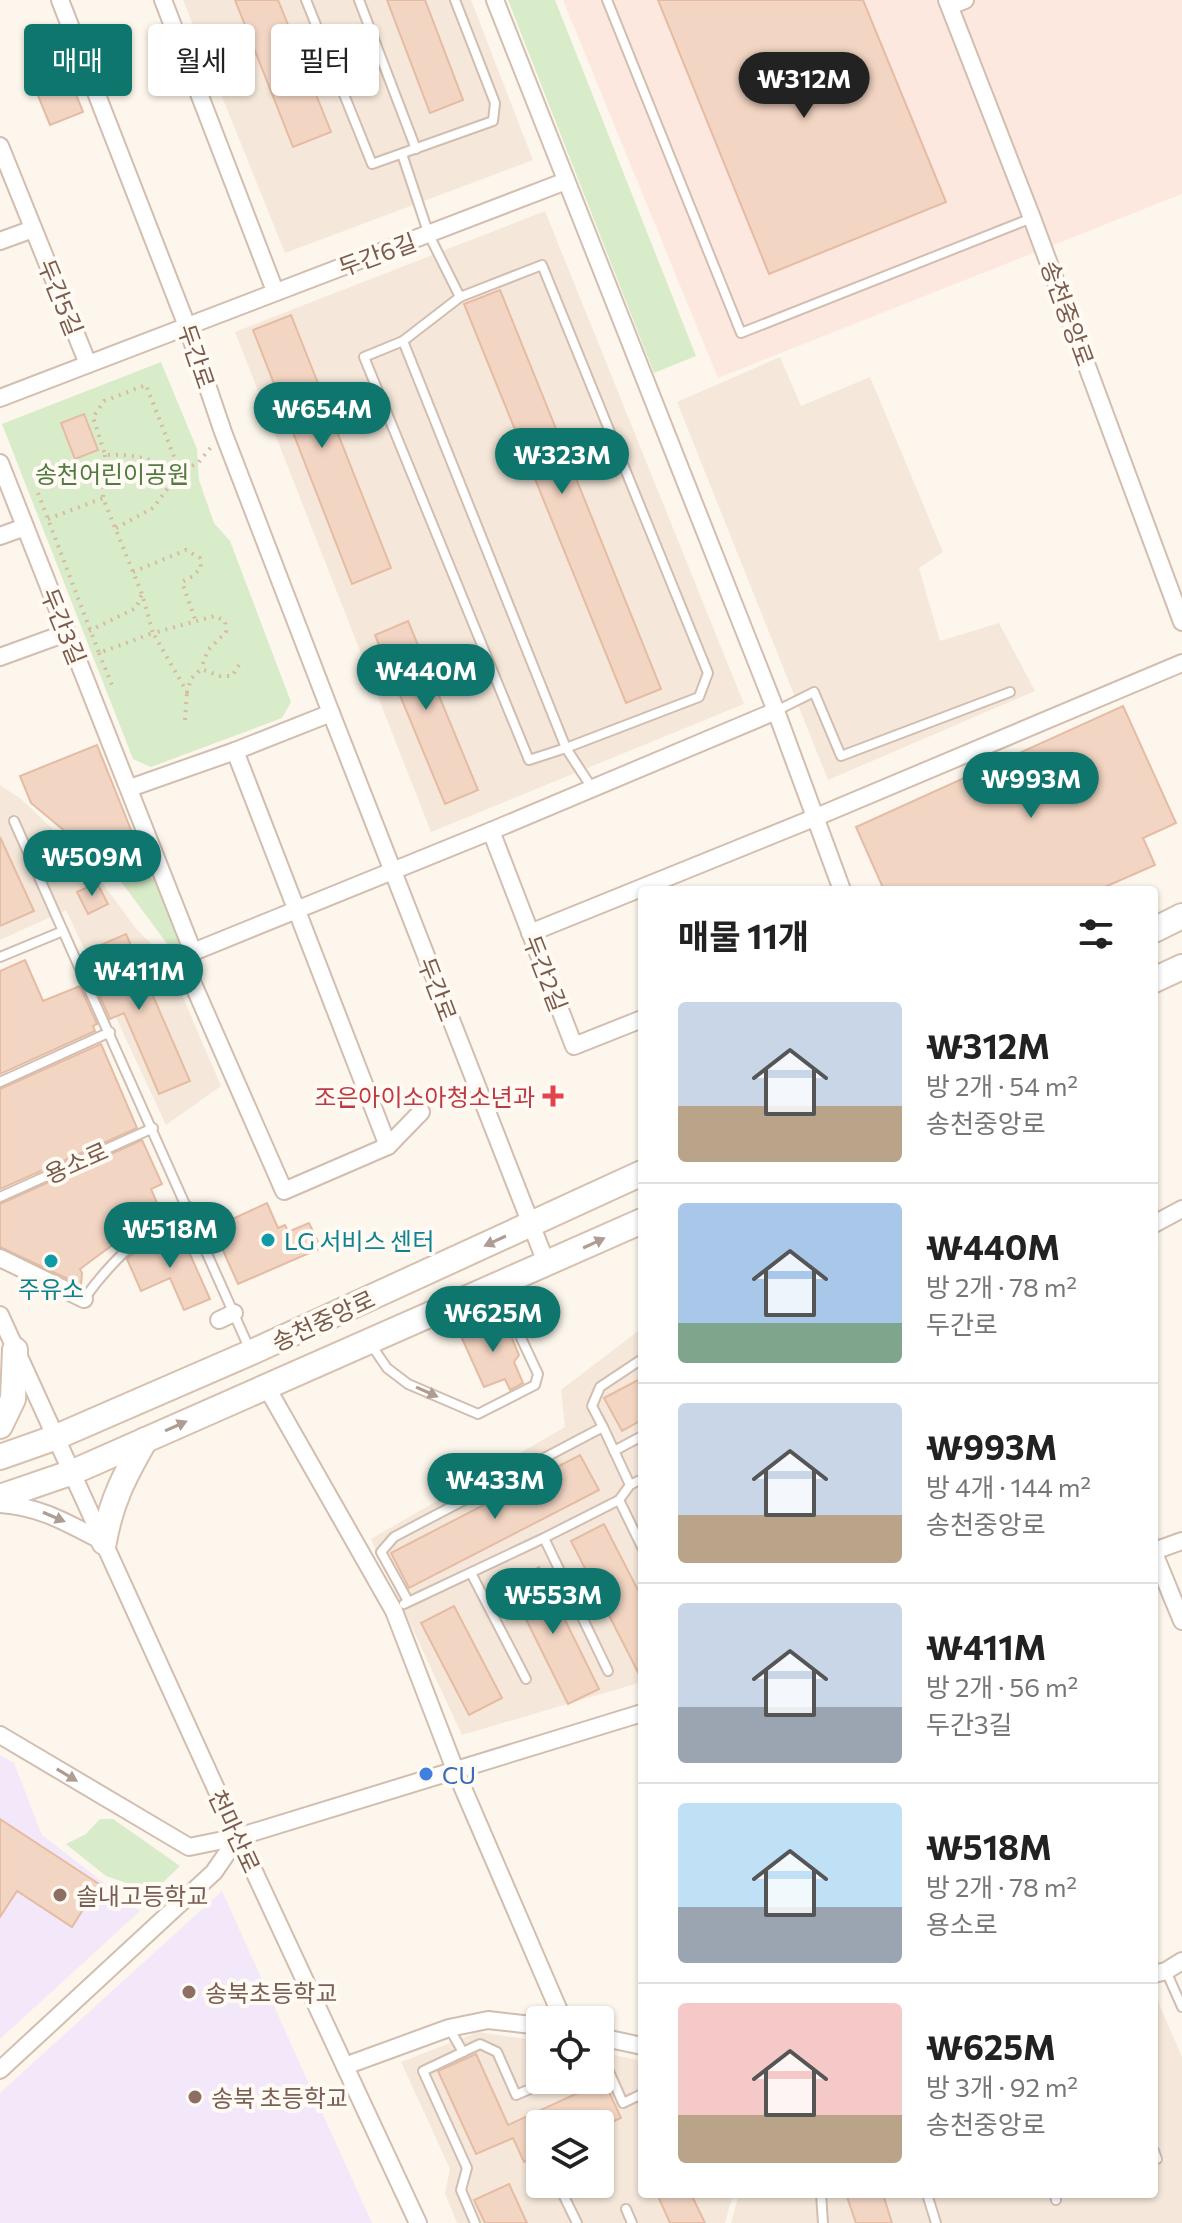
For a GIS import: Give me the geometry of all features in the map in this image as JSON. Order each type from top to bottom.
[{"type":"street","name":"두간로","points":[[60,0],[187,326],[223,432],[331,713],[547,1265]]},
{"type":"street","points":[[163,0],[275,291]]},
{"type":"street","points":[[495,0],[776,711],[840,886]]},
{"type":"street","name":"송천중앙로","points":[[954,2],[1182,622]]},
{"type":"street","name":"두간5길","points":[[0,146],[88,364]]},
{"type":"street","name":"두간6길","points":[[187,326],[566,181]]},
{"type":"street","name":"두간5길","points":[[0,241],[33,229]]},
{"type":"street","name":"두간5길","points":[[0,398],[187,326]]},
{"type":"street","name":"두간3길","points":[[0,463],[193,952],[186,968],[284,1191],[388,1146]]},
{"type":"street","points":[[0,536],[25,527]]},
{"type":"street","points":[[0,657],[66,633]]},
{"type":"street","points":[[646,886],[1182,663]]},
{"type":"street","points":[[193,952],[776,711]]},
{"type":"street","points":[[130,788],[331,713]]},
{"type":"street","points":[[235,751],[388,1146],[421,1112]]},
{"type":"street","name":"두간2길","points":[[491,831],[574,1046],[638,1021]]},
{"type":"street","points":[[530,933],[638,889]]},
{"type":"street","points":[[1158,928],[1182,916]]},
{"type":"street","points":[[1158,978],[1182,967]]},
{"type":"street","name":"송천중앙로","points":[[0,1457],[54,1438],[252,1352],[638,1175]]},
{"type":"street","points":[[1158,1222],[1182,1209]]},
{"type":"street","name":"송천중앙로","points":[[0,1497],[73,1472],[638,1223]]},
{"type":"street","points":[[0,1258],[84,1299]]},
{"type":"street","points":[[0,1315],[54,1438]]},
{"type":"street","points":[[0,1426],[13,1399],[15,1350]]},
{"type":"street","points":[[266,1386],[401,1606],[456,1772],[557,2006]]},
{"type":"street","name":"천마산로","points":[[54,1438],[73,1472],[238,1837],[418,2223]]},
{"type":"street","points":[[0,1504],[28,1506],[59,1518],[104,1542],[109,1512],[120,1484],[145,1440]]},
{"type":"street","points":[[1158,1550],[1182,1541]]},
{"type":"street","points":[[1158,1562],[1182,1621]]},
{"type":"street","points":[[0,1735],[189,1847],[238,1837],[638,1714]]},
{"type":"street","points":[[0,2070],[214,1872],[238,1837]]},
{"type":"street","points":[[1160,1973],[1182,1961]]},
{"type":"street","points":[[345,2066],[449,2028],[488,2020],[526,2024]]},
{"type":"street","points":[[614,2040],[638,2045]]},
{"type":"lane","points":[[306,0],[372,164],[493,121],[495,103],[455,0]]},
{"type":"lane","points":[[359,0],[416,149]]},
{"type":"lane","points":[[607,0],[741,333],[1032,218]]},
{"type":"lane","points":[[402,154],[429,235],[460,297]]},
{"type":"lane","points":[[542,265],[708,673],[699,697],[529,760],[364,357],[403,341],[460,297],[542,265]]},
{"type":"lane","points":[[403,341],[566,748],[592,789]]},
{"type":"lane","points":[[776,711],[814,692],[841,756],[1010,692]]},
{"type":"lane","points":[[14,821],[189,1207],[227,1317],[252,1352]]},
{"type":"lane","points":[[0,957],[63,931]]},
{"type":"lane","points":[[0,1082],[110,1032]]},
{"type":"lane","name":"용소로","points":[[0,1197],[153,1128]]},
{"type":"lane","points":[[84,1299],[105,1270],[128,1249],[164,1219],[189,1207]]},
{"type":"lane","points":[[370,1343],[387,1368],[408,1384],[478,1414],[489,1410],[535,1385],[538,1374],[507,1308],[493,1289]]},
{"type":"lane","points":[[630,1485],[592,1406],[600,1387],[638,1362]]},
{"type":"lane","points":[[603,1427],[394,1537],[381,1552],[401,1606],[619,1500],[630,1485],[638,1481]]},
{"type":"lane","points":[[614,1451],[638,1438]]},
{"type":"lane","points":[[619,1500],[638,1539]]},
{"type":"lane","points":[[544,1538],[608,1671]]},
{"type":"lane","points":[[471,1573],[526,1679]]},
{"type":"lane","points":[[1160,1973],[1182,2007]]},
{"type":"lane","points":[[449,2028],[463,2052]]},
{"type":"lane","points":[[475,2223],[461,2190],[467,2168],[423,2071],[480,2044],[497,2052],[516,2095],[526,2091]]},
{"type":"lane","points":[[614,2083],[623,2103],[638,2096]]},
{"type":"lane","points":[[565,2198],[577,2223]]},
{"type":"lane","points":[[821,2198],[823,2223]]},
{"type":"lane","points":[[928,2198],[936,2223]]},
{"type":"lane","points":[[626,2209],[632,2223]]},
{"type":"path","points":[[180,472],[146,385],[104,401],[93,417],[105,455],[103,498],[142,594],[153,633],[187,692]]},
{"type":"path","points":[[105,455],[140,457],[180,472]]},
{"type":"path","points":[[116,528],[153,508],[180,472],[198,463]]},
{"type":"path","points":[[38,493],[114,690]]},
{"type":"path","points":[[48,519],[103,498]]},
{"type":"path","points":[[133,572],[186,550],[200,558],[201,568],[182,582],[196,622]]},
{"type":"path","points":[[90,631],[136,608],[142,594]]},
{"type":"path","points":[[99,653],[153,633],[215,616],[225,621],[226,632],[208,650],[201,669],[191,679],[185,720]]},
{"type":"path","points":[[201,669],[220,676],[232,676],[242,660]]},
{"type":"shaded area","points":[[183,0],[471,0],[533,160],[285,253],[222,96],[255,96],[255,24],[193,24]]},
{"type":"shaded area","points":[[563,0],[1182,0],[1182,194],[718,378]]},
{"type":"shaded area","points":[[545,211],[744,704],[431,832],[235,332]]},
{"type":"shaded area","points":[[780,357],[801,406],[870,377],[943,552],[919,568],[940,641],[999,623],[1035,691],[828,780],[677,402]]},
{"type":"shaded area","points":[[0,785],[21,799],[70,846],[95,873],[137,930],[166,958],[221,1086],[166,1125],[66,910],[0,940]]},
{"type":"shaded area","points":[[638,1331],[638,1683],[462,1735],[371,1539],[565,1427],[561,1390]]},
{"type":"shaded area","name":"솔내고등학교","points":[[0,1755],[14,1763],[42,1835],[140,1911],[0,2039]]},
{"type":"shaded area","name":"송북초등학교","points":[[222,1891],[372,2223],[0,2223],[0,2093]]},
{"type":"shaded area","points":[[1158,2001],[1182,2057],[1182,2223],[731,2223],[738,2198],[1158,2198]]},
{"type":"shaded area","points":[[478,2032],[526,2039],[526,2094],[614,2094],[614,2055],[638,2060],[638,2198],[732,2198],[725,2223],[457,2223],[445,2193],[450,2169],[401,2062]]},
{"type":"green space","points":[[508,0],[555,0],[696,356],[654,373]]},
{"type":"green space","name":"송천어린이공원","points":[[161,362],[197,449],[199,480],[214,523],[230,541],[291,702],[282,718],[151,767],[133,759],[2,424]]},
{"type":"green space","points":[[122,852],[142,855],[184,946],[177,957],[111,868],[112,859]]},
{"type":"green space","points":[[100,1819],[113,1819],[180,1866],[153,1892],[106,1876],[66,1844],[86,1834]]},
{"type":"building","points":[[235,0],[278,0],[288,24],[271,24],[271,91],[255,51],[255,24],[244,24]]},
{"type":"building","points":[[387,0],[425,0],[463,100],[430,113]]},
{"type":"building","points":[[658,0],[863,0],[946,202],[769,274]]},
{"type":"building","points":[[38,96],[77,96],[83,112],[50,125]]},
{"type":"building","points":[[273,96],[317,96],[331,132],[293,147]]},
{"type":"building","points":[[500,290],[661,689],[626,703],[464,304]]},
{"type":"building","points":[[291,315],[391,568],[352,584],[253,330]]},
{"type":"building","points":[[84,414],[98,450],[75,459],[61,423]]},
{"type":"building","points":[[408,621],[478,790],[445,804],[375,635]]},
{"type":"building","points":[[1123,706],[1176,823],[1143,838],[1155,865],[1107,886],[882,886],[856,827]]},
{"type":"building","points":[[97,745],[135,840],[88,857],[78,842],[31,803],[20,776]]},
{"type":"building","points":[[0,837],[34,911],[0,926]]},
{"type":"building","points":[[97,883],[108,904],[88,914],[77,892]]},
{"type":"building","points":[[126,934],[190,1081],[159,1094],[124,1013],[110,1019],[93,981],[107,974],[96,947]]},
{"type":"building","points":[[25,960],[43,1001],[80,986],[97,1024],[93,1026],[95,1031],[0,1074],[0,971]]},
{"type":"building","points":[[101,1044],[137,1128],[0,1189],[0,1089]]},
{"type":"building","points":[[142,1140],[162,1184],[151,1189],[160,1210],[80,1269],[81,1285],[0,1247],[0,1204]]},
{"type":"building","name":"LG 서비스 센터","points":[[267,1203],[278,1228],[285,1225],[288,1232],[309,1223],[321,1248],[238,1284],[213,1228]]},
{"type":"building","points":[[180,1232],[210,1299],[184,1310],[170,1278],[141,1291],[127,1259],[135,1252]]},
{"type":"building","points":[[495,1319],[498,1326],[507,1326],[519,1355],[514,1362],[523,1383],[510,1390],[505,1379],[484,1387],[460,1334]]},
{"type":"building","points":[[638,1380],[638,1422],[622,1431],[604,1398]]},
{"type":"building","points":[[580,1455],[599,1490],[409,1588],[391,1553]]},
{"type":"building","points":[[604,1524],[638,1590],[638,1672],[571,1541]]},
{"type":"building","points":[[539,1567],[599,1689],[568,1704],[508,1583]]},
{"type":"building","points":[[454,1606],[502,1698],[469,1715],[421,1623]]},
{"type":"building","points":[[0,1819],[99,1884],[72,1927],[17,1891],[0,1917]]},
{"type":"building","points":[[476,2054],[508,2125],[526,2117],[526,2161],[513,2138],[476,2154],[438,2071]]},
{"type":"building","points":[[576,2094],[610,2094],[621,2118],[614,2121],[614,2110],[541,2110]]},
{"type":"building","points":[[509,2184],[527,2223],[485,2223],[474,2200]]},
{"type":"building","points":[[659,2198],[693,2198],[705,2223],[670,2223]]},
{"type":"building","points":[[847,2198],[884,2198],[892,2223],[856,2223]]},
{"type":"place","name":"조은아이소아청소년과","points":[[553,1096]]},
{"type":"place","name":"LG 서비스 센터","points":[[268,1240]]},
{"type":"place","name":"주유소","points":[[51,1261]]},
{"type":"place","name":"CU","points":[[426,1774]]},
{"type":"place","name":"솔내고등학교","points":[[60,1895]]},
{"type":"place","name":"송북초등학교","points":[[189,1992]]},
{"type":"place","name":"송북 초등학교","points":[[195,2097]]}]
